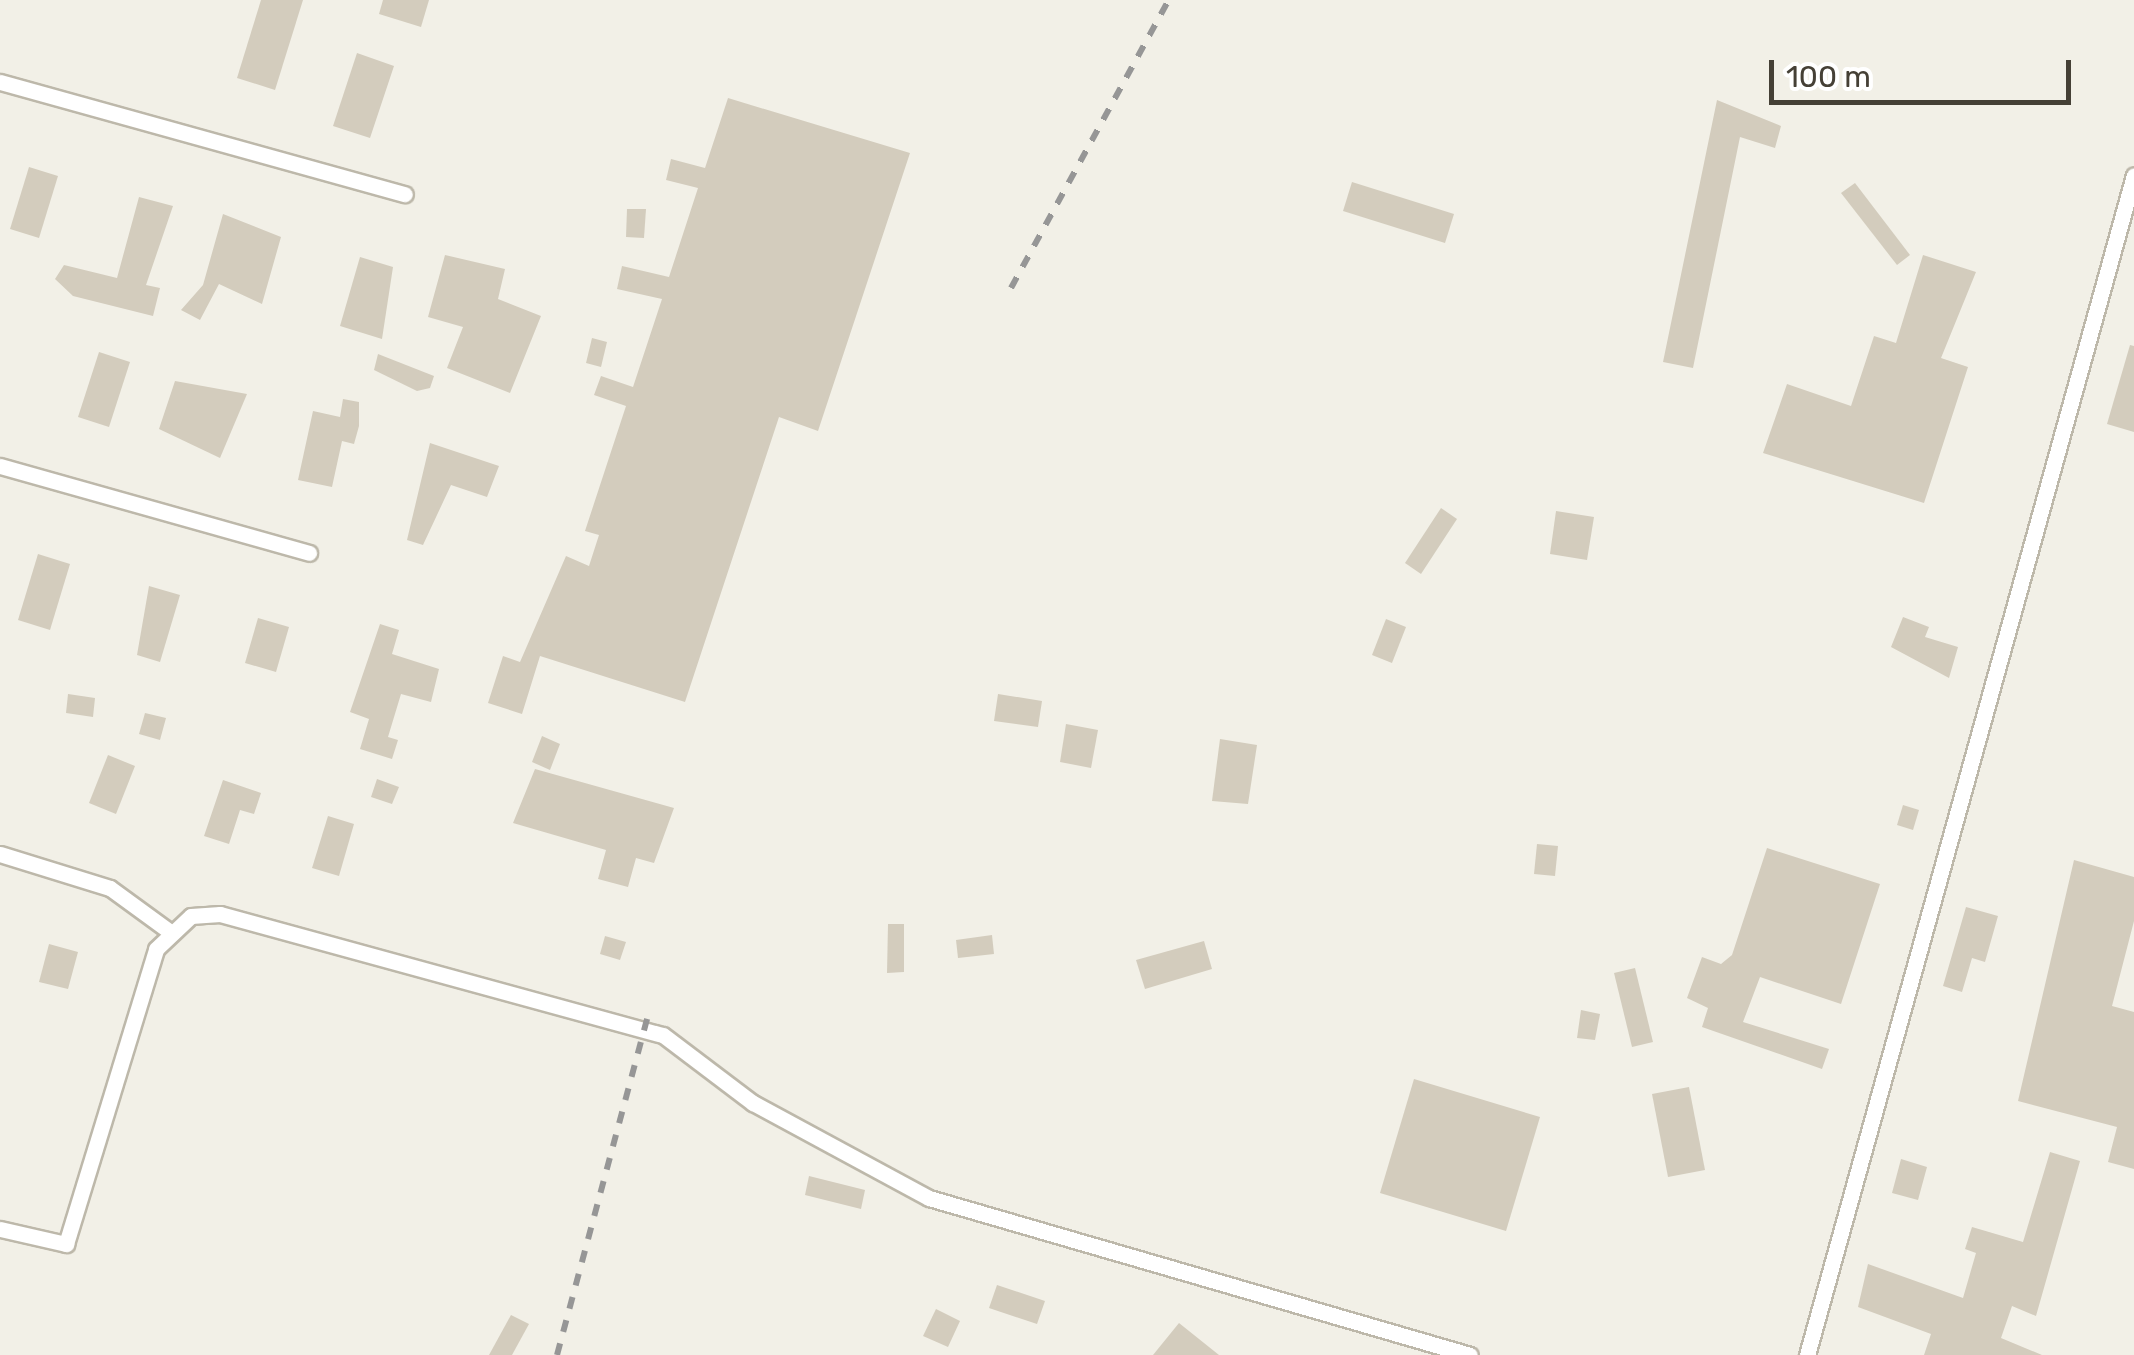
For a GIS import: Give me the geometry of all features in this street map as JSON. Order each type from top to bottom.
[{"type":"street","points":[[0,82],[405,194]]},
{"type":"street","points":[[1807,1355],[2134,175]]},
{"type":"street","points":[[0,466],[309,552]]},
{"type":"street","points":[[0,854],[110,888],[169,931]]},
{"type":"street","points":[[0,1229],[66,1244],[142,982],[169,931],[190,916],[262,922],[664,1036],[753,1103],[929,1198],[1470,1355]]},
{"type":"building","points":[[261,0],[303,0],[275,90],[237,78]]},
{"type":"building","points":[[383,0],[429,0],[421,27],[379,14]]},
{"type":"building","points":[[357,53],[394,66],[370,138],[333,126]]},
{"type":"building","points":[[728,98],[910,153],[818,431],[779,417],[685,702],[540,656],[522,714],[488,703],[503,656],[520,662],[566,556],[589,566],[599,535],[585,531],[626,406],[594,395],[601,376],[633,387],[662,299],[617,289],[622,266],[669,277],[698,188],[666,180],[671,159],[705,168]]},
{"type":"building","points":[[1717,100],[1781,126],[1775,148],[1740,137],[1693,368],[1663,362]]},
{"type":"building","points":[[29,167],[58,176],[39,238],[10,229]]},
{"type":"building","points":[[1352,182],[1454,214],[1445,243],[1343,211]]},
{"type":"building","points":[[1855,183],[1910,255],[1897,265],[1841,193]]},
{"type":"building","points":[[139,197],[173,206],[146,285],[160,288],[153,316],[73,296],[55,279],[64,265],[117,278]]},
{"type":"building","points":[[627,209],[646,209],[644,238],[626,237]]},
{"type":"building","points":[[223,214],[281,237],[262,304],[219,284],[200,320],[181,310],[203,285]]},
{"type":"building","points":[[445,255],[505,269],[498,299],[541,316],[510,393],[447,368],[463,327],[428,317]]},
{"type":"building","points":[[1923,255],[1976,272],[1941,358],[1968,367],[1924,503],[1763,453],[1787,384],[1851,406],[1874,336],[1896,343]]},
{"type":"building","points":[[360,257],[393,267],[382,339],[340,326]]},
{"type":"building","points":[[592,338],[607,342],[601,367],[586,363]]},
{"type":"building","points":[[2130,345],[2134,346],[2134,432],[2107,424]]},
{"type":"building","points":[[99,352],[130,362],[109,427],[78,417]]},
{"type":"building","points":[[378,354],[434,376],[430,388],[417,391],[374,370]]},
{"type":"building","points":[[175,381],[247,394],[220,458],[159,429]]},
{"type":"building","points":[[343,399],[359,402],[359,426],[354,444],[342,441],[332,487],[298,480],[313,411],[340,417]]},
{"type":"building","points":[[430,443],[499,466],[487,497],[451,485],[423,545],[407,540]]},
{"type":"building","points":[[1441,508],[1457,519],[1421,574],[1405,563]]},
{"type":"building","points":[[1556,511],[1594,517],[1587,560],[1550,554]]},
{"type":"building","points":[[38,554],[70,564],[50,630],[18,620]]},
{"type":"building","points":[[149,586],[180,595],[160,662],[137,655]]},
{"type":"building","points":[[1903,617],[1929,627],[1925,637],[1958,647],[1949,678],[1891,647]]},
{"type":"building","points":[[258,618],[289,627],[276,672],[245,663]]},
{"type":"building","points":[[1386,619],[1406,627],[1392,663],[1372,655]]},
{"type":"building","points":[[380,624],[399,630],[392,654],[439,669],[431,702],[401,694],[388,737],[398,740],[392,759],[360,749],[369,719],[350,712]]},
{"type":"building","points":[[68,694],[95,698],[93,717],[66,713]]},
{"type":"building","points":[[998,694],[1042,701],[1038,727],[994,721]]},
{"type":"building","points":[[145,713],[166,718],[160,740],[139,734]]},
{"type":"building","points":[[1066,724],[1098,730],[1091,768],[1060,762]]},
{"type":"building","points":[[542,736],[560,744],[550,770],[532,762]]},
{"type":"building","points":[[1220,739],[1257,745],[1248,804],[1212,801]]},
{"type":"building","points":[[108,755],[135,766],[116,814],[89,803]]},
{"type":"building","points":[[535,769],[674,808],[654,863],[636,858],[628,887],[598,879],[606,850],[513,823]]},
{"type":"building","points":[[377,779],[399,787],[392,804],[371,797]]},
{"type":"building","points":[[223,780],[261,793],[254,814],[240,810],[229,844],[204,836]]},
{"type":"building","points":[[1903,805],[1919,810],[1913,830],[1897,825]]},
{"type":"building","points":[[328,816],[354,824],[339,876],[312,868]]},
{"type":"building","points":[[1537,844],[1558,846],[1555,876],[1534,874]]},
{"type":"building","points":[[1767,848],[1880,884],[1841,1004],[1760,977],[1743,1022],[1829,1049],[1822,1069],[1702,1027],[1708,1008],[1687,998],[1702,957],[1721,964],[1732,955]]},
{"type":"building","points":[[2074,860],[2134,877],[2134,921],[2112,1006],[2134,1012],[2134,1169],[2108,1162],[2117,1127],[2018,1101]]},
{"type":"building","points":[[1966,907],[1998,916],[1985,962],[1972,958],[1962,992],[1943,986]]},
{"type":"building","points":[[888,924],[904,924],[904,972],[887,973]]},
{"type":"building","points":[[992,935],[994,954],[958,958],[956,940]]},
{"type":"building","points":[[605,936],[626,942],[620,960],[600,954]]},
{"type":"building","points":[[1204,941],[1212,969],[1145,989],[1136,960]]},
{"type":"building","points":[[49,944],[78,952],[68,989],[39,982]]},
{"type":"building","points":[[1635,968],[1653,1042],[1632,1047],[1614,973]]},
{"type":"building","points":[[1581,1010],[1600,1014],[1595,1040],[1577,1038]]},
{"type":"building","points":[[1414,1079],[1540,1117],[1506,1231],[1380,1193]]},
{"type":"building","points":[[1689,1087],[1705,1170],[1668,1177],[1652,1094]]},
{"type":"building","points":[[2050,1152],[2080,1161],[2036,1316],[2012,1306],[2001,1338],[2042,1355],[1924,1355],[1931,1334],[1858,1307],[1868,1264],[1963,1298],[1976,1253],[1965,1249],[1972,1227],[2023,1242]]},
{"type":"building","points":[[1901,1159],[1927,1167],[1918,1200],[1892,1193]]},
{"type":"building","points":[[809,1176],[865,1190],[861,1209],[805,1195]]},
{"type":"building","points":[[997,1285],[1045,1301],[1037,1324],[989,1308]]},
{"type":"building","points":[[936,1309],[960,1321],[948,1347],[923,1336]]},
{"type":"building","points":[[511,1315],[529,1324],[512,1355],[489,1355]]},
{"type":"building","points":[[1179,1323],[1219,1355],[1153,1355]]},
{"type":"railway","points":[[1011,288],[1169,0]]},
{"type":"railway","points":[[557,1355],[650,1008]]}]
